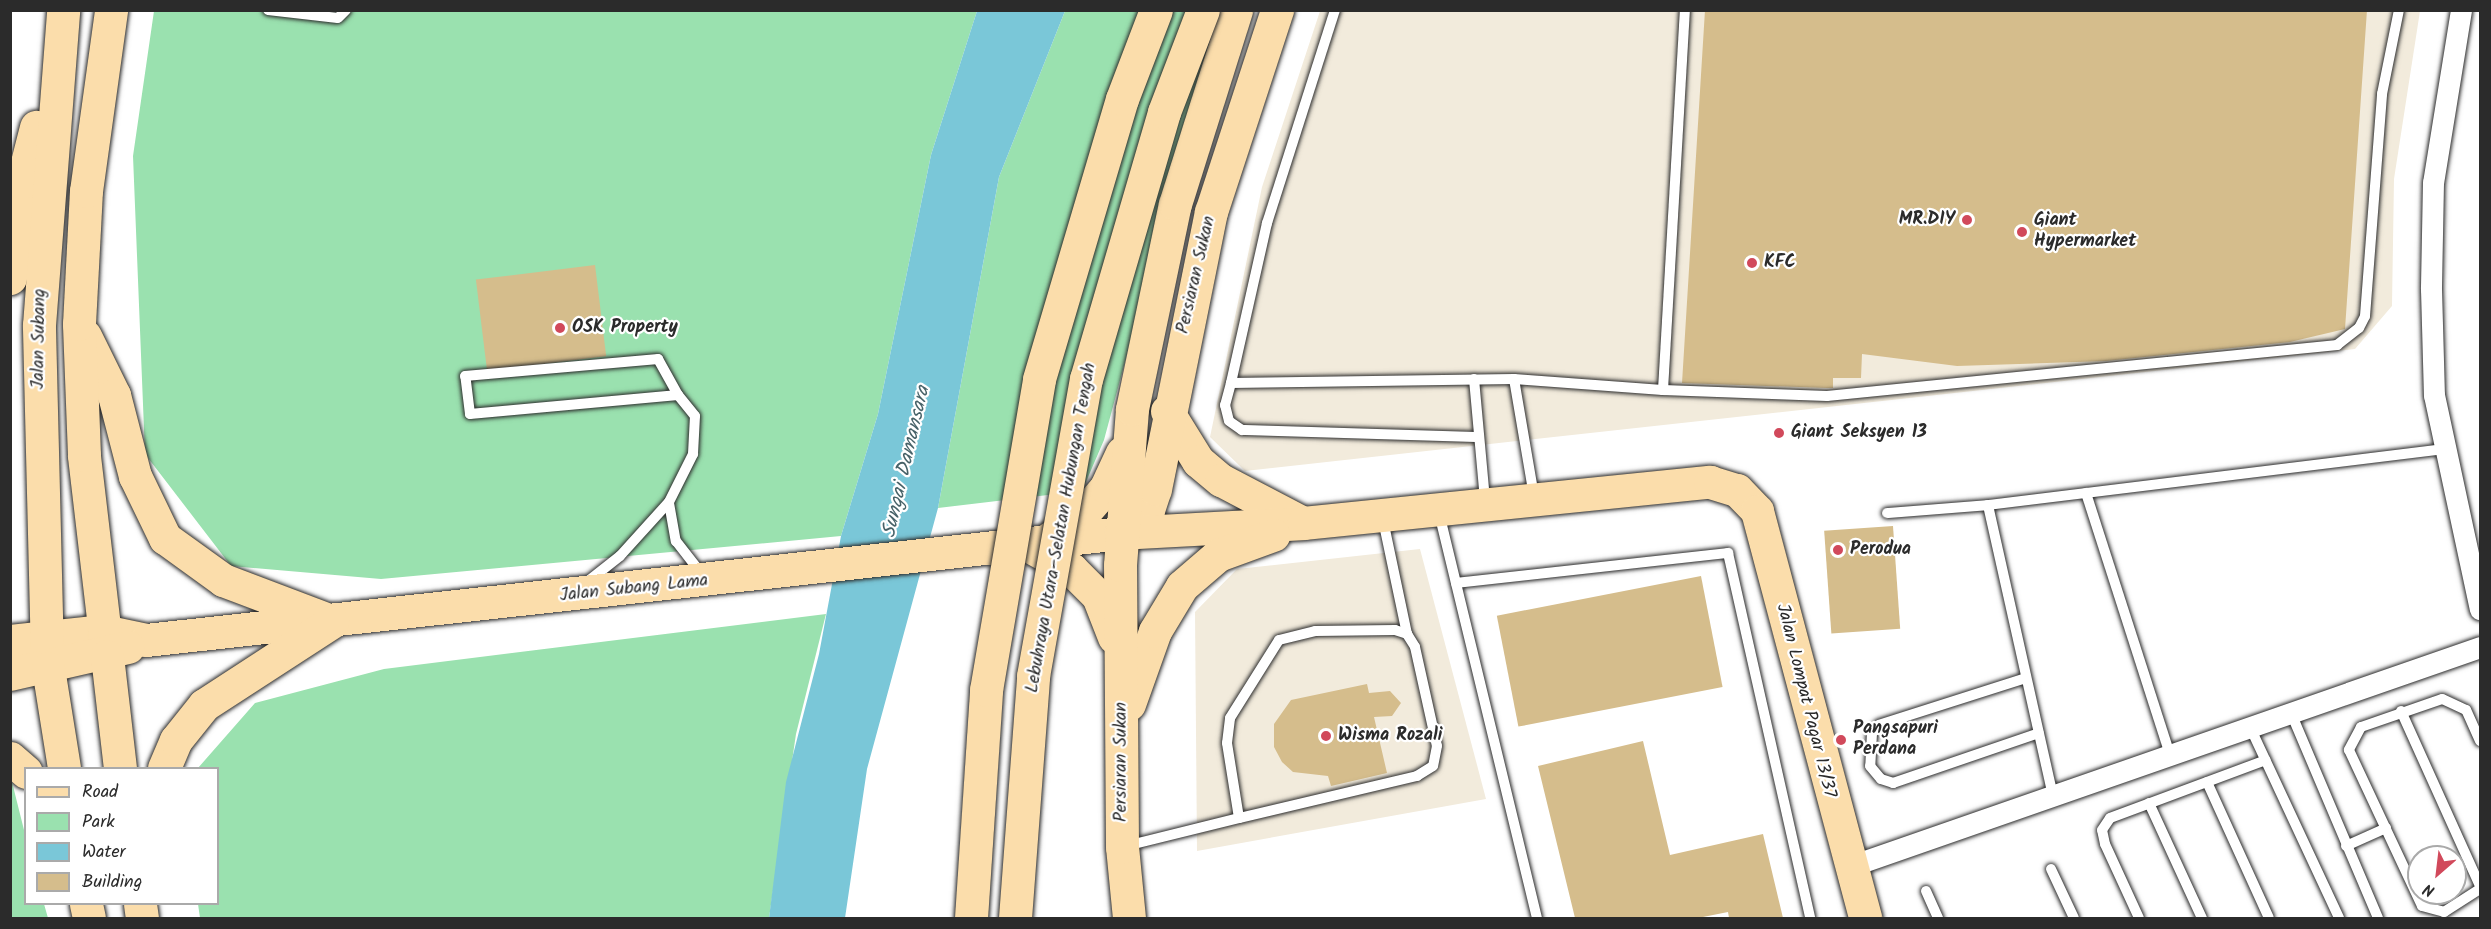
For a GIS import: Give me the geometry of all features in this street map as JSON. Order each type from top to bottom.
[{"type":"main road","name":"Jalan Subang","points":[[63,10],[57,43],[39,325],[46,635],[48,668],[63,767]]},
{"type":"main road","points":[[111,10],[86,190],[79,324],[84,455],[120,767]]},
{"type":"main road","points":[[970,918],[986,690],[1039,379],[1122,99],[1156,10]]},
{"type":"main road","name":"Lebuhraya Utara–Selatan Hubungan Tengah","points":[[1015,918],[1033,676],[1086,379],[1164,112],[1203,10]]},
{"type":"main road","name":"Persiaran Sukan","points":[[1129,918],[1122,847],[1121,533],[1130,437],[1176,204],[1236,10]]},
{"type":"main road","name":"Persiaran Sukan","points":[[1121,533],[1148,510],[1210,212],[1276,10]]},
{"type":"main road","points":[[10,278],[22,182],[57,43]]},
{"type":"main road","points":[[79,324],[114,395],[135,476],[165,538],[223,580],[332,622]]},
{"type":"main road","points":[[1167,411],[1198,461],[1221,480],[1303,523]]},
{"type":"main road","points":[[1121,665],[1098,596],[1071,569],[1036,543],[1082,515],[1106,487],[1130,437]]},
{"type":"main road","name":"Jalan Lompat Pagar 13/37","points":[[1533,496],[1710,482],[1737,490],[1757,511],[1862,917]]},
{"type":"main road","points":[[1121,726],[1155,631],[1182,586],[1218,555],[1303,523],[1533,496]]},
{"type":"main road","name":"Jalan Subang Lama","points":[[105,644],[712,581],[824,566],[1121,533],[1303,523]]},
{"type":"main road","points":[[164,767],[176,740],[204,705],[332,622]]},
{"type":"main road","points":[[10,641],[46,635],[105,644]]},
{"type":"main road","points":[[10,674],[48,668],[105,644]]},
{"type":"main road","points":[[10,758],[24,770]]},
{"type":"street","points":[[2461,10],[2433,182],[2434,395],[2481,609]]},
{"type":"street","points":[[1848,867],[2481,647]]},
{"type":"lane","points":[[268,10],[338,18],[346,10]]},
{"type":"lane","points":[[1335,10],[1267,223],[1231,382],[1227,413],[1242,430],[1479,437]]},
{"type":"lane","points":[[1663,390],[1684,10]]},
{"type":"lane","points":[[1231,382],[1514,379],[1663,390],[1821,397],[2337,345],[2359,328],[2365,316],[2382,94],[2399,10]]},
{"type":"lane","points":[[567,596],[620,556],[669,502],[693,454],[695,416],[678,395],[658,359],[465,376],[470,414],[678,395]]},
{"type":"lane","points":[[1474,379],[1485,501]]},
{"type":"lane","points":[[1514,379],[1533,496]]},
{"type":"lane","points":[[1887,513],[1988,506],[2446,449]]},
{"type":"lane","points":[[2086,493],[2170,754]]},
{"type":"lane","points":[[669,502],[676,541],[712,581]]},
{"type":"lane","points":[[1988,506],[2053,795]]},
{"type":"lane","points":[[1438,507],[1537,918]]},
{"type":"lane","points":[[1122,847],[1417,776],[1433,766],[1437,746],[1407,634],[1382,513]]},
{"type":"lane","points":[[1456,583],[1728,552],[1810,918]]},
{"type":"lane","points":[[1239,818],[1227,743],[1230,718],[1279,640],[1315,631],[1407,634]]},
{"type":"lane","points":[[2026,678],[1879,725],[1872,733],[1870,766],[1881,779],[1893,783],[2039,733]]},
{"type":"lane","points":[[2401,711],[2481,887],[2444,912],[2427,909],[2349,750],[2361,727],[2401,711],[2442,699],[2456,701],[2481,741]]},
{"type":"lane","points":[[2291,713],[2378,918]]},
{"type":"lane","points":[[2250,727],[2338,918]]},
{"type":"lane","points":[[2139,918],[2102,830],[2110,818],[2266,760]]},
{"type":"lane","points":[[2207,782],[2269,918]]},
{"type":"lane","points":[[2149,803],[2202,918]]},
{"type":"lane","points":[[2346,846],[2386,828]]},
{"type":"lane","points":[[2051,869],[2074,918]]},
{"type":"lane","points":[[1926,891],[1938,918]]},
{"type":"shaded area","points":[[1320,11],[2420,11],[2394,179],[2392,306],[2355,349],[1245,471],[1210,437],[1262,187]]},
{"type":"shaded area","points":[[1420,549],[1486,799],[1197,851],[1195,612],[1237,569]]},
{"type":"green space","points":[[154,11],[977,11],[931,155],[878,414],[841,536],[381,579],[231,566],[145,454],[133,156]]},
{"type":"green space","points":[[1065,11],[1230,11],[1169,198],[1104,440],[1082,491],[938,508],[999,177]]},
{"type":"green space","points":[[826,614],[796,734],[769,918],[200,918],[198,905],[219,905],[219,767],[199,767],[255,703],[384,669]]},
{"type":"green space","points":[[11,778],[24,830],[24,905],[44,905],[48,918],[11,918]]},
{"type":"water","name":"Sungai Damansara","points":[[977,11],[1065,11],[999,177],[938,508],[867,769],[845,918],[769,918],[786,782],[819,654],[841,536],[878,414],[931,155]]},
{"type":"building","name":"Giant Hypermarket","points":[[1705,10],[2367,10],[2345,329],[2290,342],[2106,361],[1957,366],[1862,354],[1861,378],[1833,378],[1833,388],[1682,383]]},
{"type":"building","points":[[595,265],[606,356],[487,371],[476,280]]},
{"type":"building","points":[[1893,526],[1900,629],[1831,634],[1824,531]]},
{"type":"building","points":[[1701,576],[1723,687],[1518,727],[1497,616]]},
{"type":"building","name":"Wisma Rozali","points":[[1367,684],[1369,693],[1390,691],[1401,703],[1392,716],[1374,717],[1387,773],[1331,786],[1328,776],[1293,772],[1282,762],[1274,747],[1274,724],[1291,700]]},
{"type":"building","points":[[1643,741],[1670,855],[1763,834],[1783,918],[1729,918],[1728,912],[1698,918],[1575,918],[1538,766]]},
{"type":"place","name":"MR.DIY","points":[[1967,220]]},
{"type":"place","name":"Giant Hypermarket","points":[[2022,232]]},
{"type":"place","name":"KFC","points":[[1752,263]]},
{"type":"place","name":"OSK Property","points":[[560,328]]},
{"type":"place","name":"Giant Seksyen 13","points":[[1779,433]]},
{"type":"place","name":"Perodua","points":[[1838,550]]},
{"type":"place","name":"Wisma Rozali","points":[[1326,736]]},
{"type":"place","name":"Pangsapuri Perdana","points":[[1841,740]]}]
